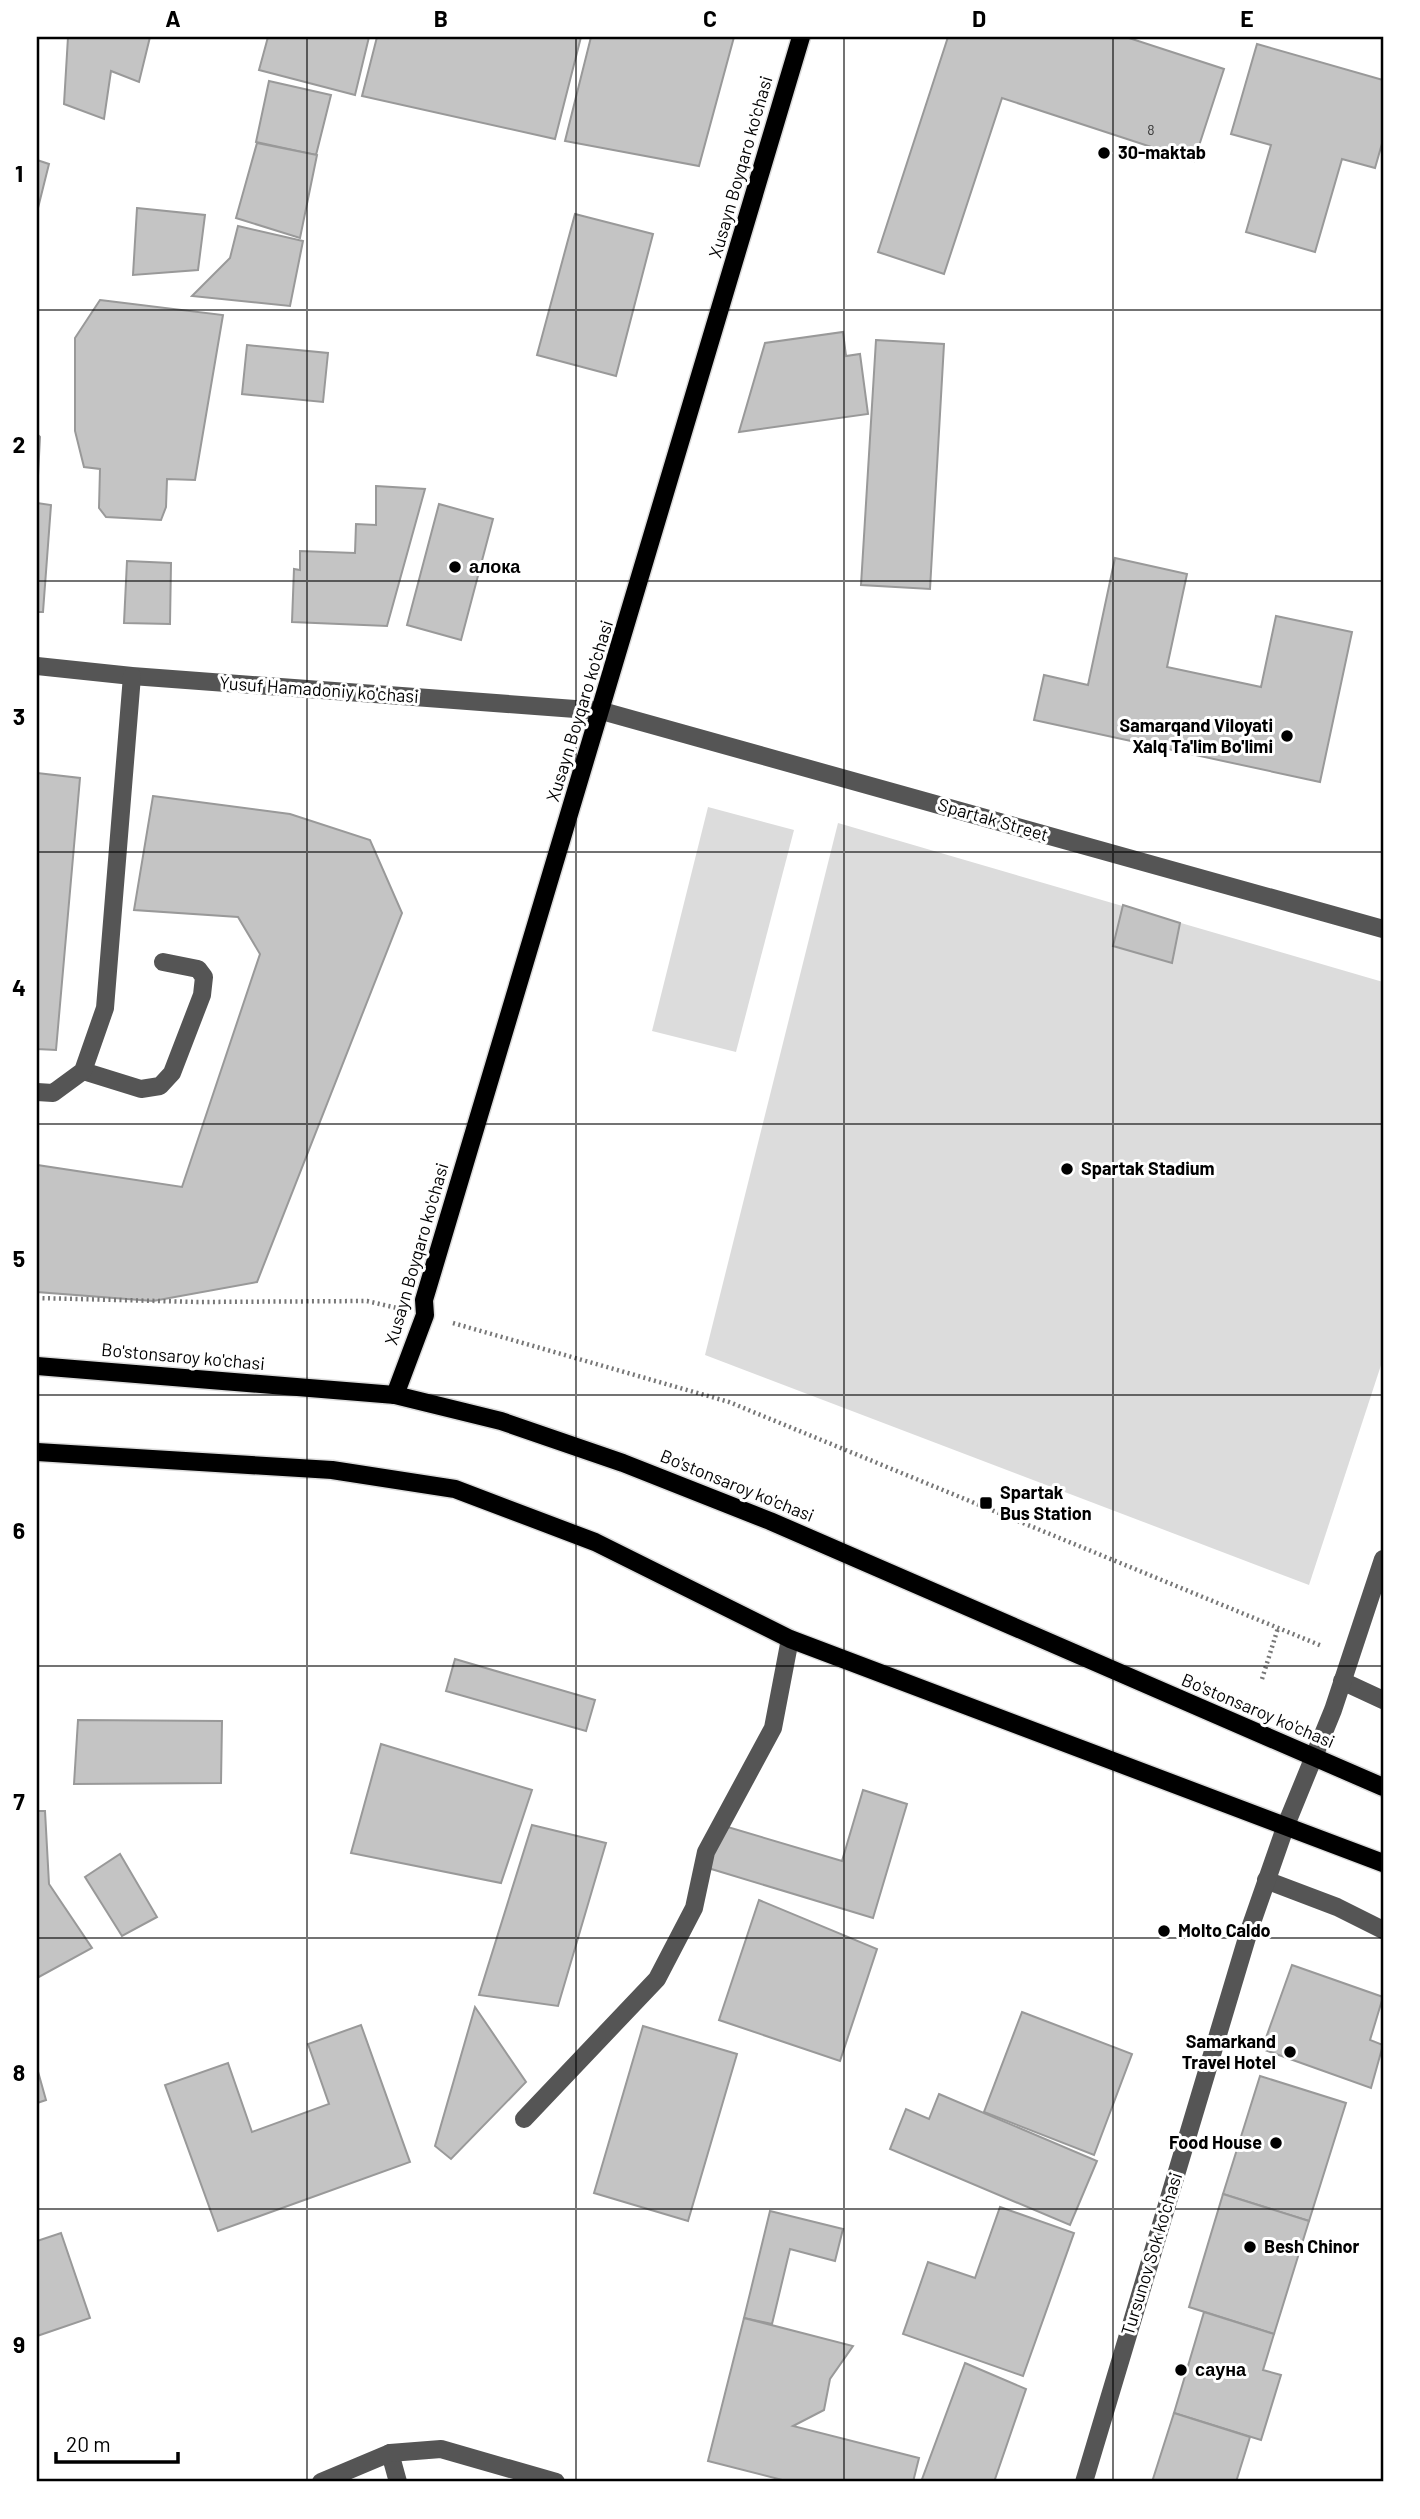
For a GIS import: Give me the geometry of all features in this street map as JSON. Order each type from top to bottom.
[{"type":"main road","name":"Xusayn Boyqaro ko'chasi","points":[[395,1395],[425,1315],[424,1300],[802,37]]},
{"type":"main road","name":"Bo'stonsaroy ko'chasi","points":[[37,1366],[395,1395],[501,1421],[623,1463],[770,1521],[1383,1787]]},
{"type":"main road","points":[[37,1452],[332,1470],[455,1489],[595,1542],[790,1639],[1383,1863]]},
{"type":"street","name":"Yusuf Hamadoniy ko'chasi","points":[[37,666],[132,676],[602,711]]},
{"type":"street","points":[[37,1092],[53,1093],[83,1071],[105,1008],[132,676]]},
{"type":"street","name":"Spartak Street","points":[[602,711],[1383,929]]},
{"type":"street","points":[[83,1071],[141,1089],[160,1086],[172,1073],[202,995],[204,977],[198,969],[163,962]]},
{"type":"street","name":"Tursunov Sok ko'chasi","points":[[1084,2482],[1266,1880],[1333,1710],[1383,1559]]},
{"type":"street","points":[[524,2119],[657,1979],[694,1908],[706,1852],[773,1728],[790,1639]]},
{"type":"street","points":[[1342,1681],[1383,1700]]},
{"type":"street","points":[[1266,1880],[1337,1907],[1383,1930]]},
{"type":"street","points":[[321,2482],[390,2454],[441,2449],[556,2482]]},
{"type":"street","points":[[390,2454],[398,2482]]},
{"type":"path","points":[[37,1298],[198,1302],[367,1301],[425,1315],[729,1402],[1350,1658]]},
{"type":"path","points":[[1262,1679],[1278,1628]]},
{"type":"shaded area","points":[[708,807],[794,830],[736,1052],[652,1031]]},
{"type":"shaded area","name":"Spartak Stadium","points":[[838,823],[1383,982],[1383,1359],[1309,1585],[705,1355]]},
{"type":"building","points":[[68,37],[150,37],[139,82],[111,71],[104,119],[64,104]]},
{"type":"building","points":[[268,37],[369,37],[355,95],[259,70]]},
{"type":"building","points":[[377,37],[581,37],[555,139],[362,96]]},
{"type":"building","points":[[591,37],[734,37],[699,166],[565,141]]},
{"type":"building","points":[[948,37],[1126,37],[1224,69],[1194,161],[1002,98],[944,274],[878,252]]},
{"type":"building","points":[[1257,44],[1383,80],[1383,140],[1375,168],[1342,159],[1315,252],[1246,232],[1271,145],[1231,134]]},
{"type":"building","points":[[269,81],[331,95],[316,155],[256,142]]},
{"type":"building","points":[[257,143],[317,155],[300,238],[236,218]]},
{"type":"building","points":[[37,160],[49,164],[37,212]]},
{"type":"building","points":[[137,208],[205,215],[198,270],[133,275]]},
{"type":"building","points":[[575,214],[653,234],[616,376],[537,355]]},
{"type":"building","points":[[238,226],[303,241],[290,306],[192,296],[230,258]]},
{"type":"building","points":[[100,300],[223,315],[195,480],[167,479],[166,507],[161,520],[106,517],[99,508],[100,469],[84,467],[75,431],[75,338]]},
{"type":"building","points":[[843,332],[846,356],[860,354],[868,414],[739,432],[765,343]]},
{"type":"building","points":[[876,340],[944,344],[930,589],[861,585]]},
{"type":"building","points":[[247,345],[328,353],[323,402],[242,394]]},
{"type":"building","points":[[37,434],[40,437],[37,495]]},
{"type":"building","points":[[376,486],[425,489],[387,626],[292,622],[294,569],[300,570],[300,551],[355,553],[356,524],[376,525]]},
{"type":"building","points":[[37,503],[51,505],[43,612],[37,612]]},
{"type":"building","points":[[439,504],[493,519],[461,640],[407,625]]},
{"type":"building","points":[[1115,558],[1187,574],[1167,667],[1261,687],[1276,616],[1352,632],[1320,782],[1034,720],[1044,675],[1088,685]]},
{"type":"building","points":[[127,561],[171,563],[170,624],[124,623]]},
{"type":"building","points":[[37,773],[80,778],[56,1050],[37,1049]]},
{"type":"building","points":[[153,796],[290,814],[370,840],[402,913],[257,1282],[153,1301],[37,1292],[37,1165],[182,1187],[260,954],[238,917],[134,910]]},
{"type":"building","points":[[1123,905],[1180,923],[1172,963],[1113,946]]},
{"type":"building","points":[[455,1659],[595,1700],[586,1731],[446,1691]]},
{"type":"building","points":[[78,1720],[222,1721],[221,1783],[74,1784]]},
{"type":"building","points":[[381,1744],[532,1790],[501,1883],[351,1853]]},
{"type":"building","points":[[863,1790],[907,1804],[873,1918],[708,1868],[721,1825],[842,1861]]},
{"type":"building","points":[[37,1811],[45,1811],[49,1884],[92,1948],[37,1978]]},
{"type":"building","points":[[532,1825],[606,1843],[558,2006],[479,1995]]},
{"type":"building","points":[[120,1854],[157,1917],[122,1936],[85,1877]]},
{"type":"building","points":[[759,1900],[877,1949],[840,2061],[719,2020]]},
{"type":"building","points":[[1292,1965],[1383,1997],[1370,2040],[1383,2045],[1371,2088],[1262,2049]]},
{"type":"building","points":[[475,2007],[526,2082],[451,2159],[435,2146]]},
{"type":"building","points":[[1022,2012],[1132,2054],[1094,2155],[984,2112]]},
{"type":"building","points":[[361,2025],[410,2162],[218,2231],[165,2085],[228,2063],[252,2132],[329,2104],[308,2044]]},
{"type":"building","points":[[643,2026],[737,2054],[688,2221],[594,2193]]},
{"type":"building","points":[[37,2068],[46,2100],[37,2103]]},
{"type":"building","points":[[1260,2076],[1346,2103],[1309,2221],[1223,2194]]},
{"type":"building","points":[[939,2094],[1097,2161],[1070,2225],[890,2149],[906,2109],[929,2119]]},
{"type":"building","points":[[1223,2194],[1309,2221],[1274,2334],[1189,2307]]},
{"type":"building","points":[[1000,2207],[1074,2233],[1023,2376],[903,2334],[928,2262],[975,2278]]},
{"type":"building","points":[[770,2211],[843,2229],[835,2261],[790,2249],[772,2324],[744,2318]]},
{"type":"building","points":[[61,2233],[90,2318],[37,2336],[37,2241]]},
{"type":"building","points":[[1204,2312],[1274,2334],[1263,2370],[1281,2375],[1261,2440],[1174,2413]]},
{"type":"building","points":[[744,2318],[853,2346],[830,2379],[824,2410],[793,2426],[919,2458],[913,2482],[790,2482],[708,2461]]},
{"type":"building","points":[[965,2363],[1026,2389],[994,2482],[921,2482]]},
{"type":"building","points":[[1174,2413],[1250,2437],[1236,2482],[1152,2482]]},
{"type":"place","name":"30-maktab","points":[[1104,153]]},
{"type":"place","name":"алока","points":[[455,567]]},
{"type":"place","name":"Samarqand Viloyati Xalq Ta'lim Bo'limi","points":[[1287,736]]},
{"type":"place","name":"Spartak Stadium","points":[[1067,1169]]},
{"type":"place","name":"Spartak Bus Station","points":[[986,1503]]},
{"type":"place","name":"Molto Caldo","points":[[1164,1931]]},
{"type":"place","name":"Samarkand Travel Hotel","points":[[1290,2052]]},
{"type":"place","name":"Food House","points":[[1276,2143]]},
{"type":"place","name":"Besh Chinor","points":[[1250,2247]]},
{"type":"place","name":"сауна","points":[[1181,2370]]}]
